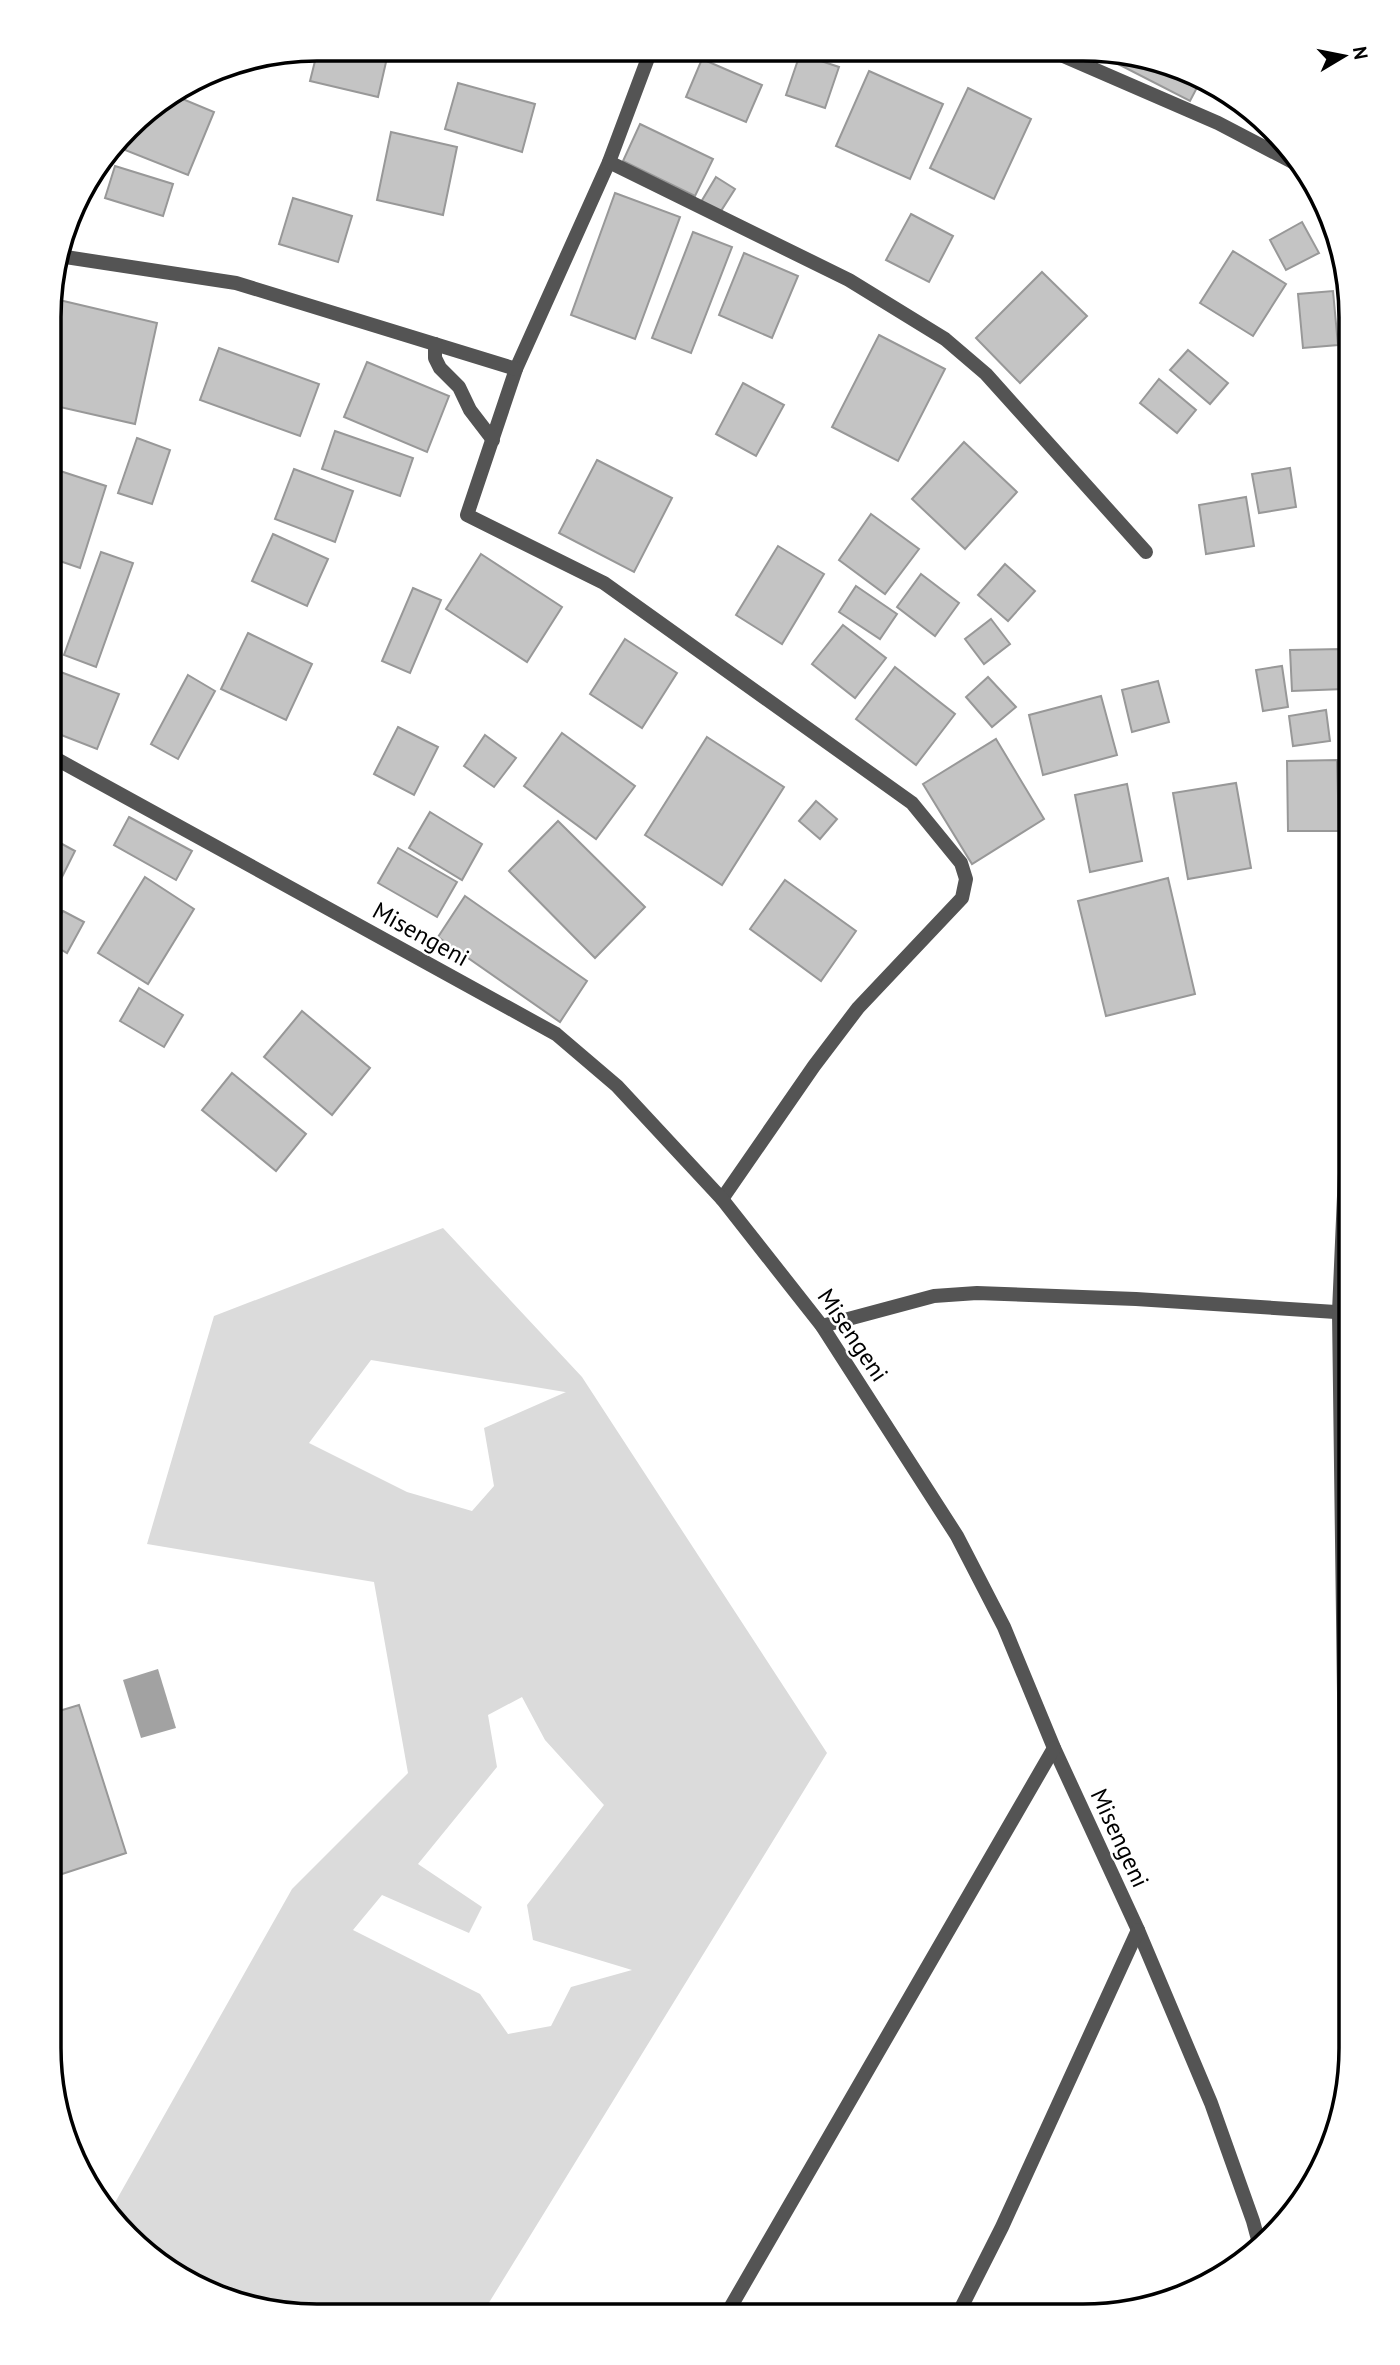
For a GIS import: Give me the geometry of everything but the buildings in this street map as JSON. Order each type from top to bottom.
[{"type":"street","points":[[647,61],[608,162],[516,369],[467,515],[604,583],[912,803],[961,863],[966,879],[962,898],[859,1008],[814,1066],[722,1199]]},
{"type":"street","points":[[1075,61],[1218,123],[1282,157]]},
{"type":"street","points":[[608,162],[849,280],[945,339],[986,374],[1146,552]]},
{"type":"street","points":[[68,257],[236,283],[516,369]]},
{"type":"street","points":[[435,344],[435,358],[440,368],[459,387],[470,410],[492,440]]},
{"type":"street","name":"Misengeni","points":[[61,762],[556,1034],[617,1086],[722,1199],[822,1326],[957,1536],[1004,1627],[1054,1748],[1138,1930],[1211,2103],[1256,2236]]},
{"type":"street","points":[[822,1326],[934,1296],[977,1293],[1136,1299],[1339,1312]]},
{"type":"street","points":[[732,2304],[1054,1748]]},
{"type":"street","points":[[963,2304],[1002,2227],[1138,1930]]},
{"type":"shaded area","points":[[443,1228],[582,1377],[827,1753],[488,2304],[317,2304],[283,2302],[251,2295],[219,2284],[175,2261],[136,2229],[114,2204],[292,1889],[408,1773],[374,1582],[147,1544],[214,1316]],"holes":[[[371,1360],[565,1392],[484,1428],[494,1486],[472,1511],[407,1492],[309,1443]],[[522,1697],[545,1740],[604,1805],[527,1905],[533,1940],[632,1970],[571,1987],[551,2026],[508,2034],[480,1994],[353,1930],[382,1895],[469,1933],[482,1907],[418,1864],[497,1767],[488,1715]]]},
{"type":"shaded area","points":[[158,1669],[176,1728],[141,1738],[123,1680]]}]
